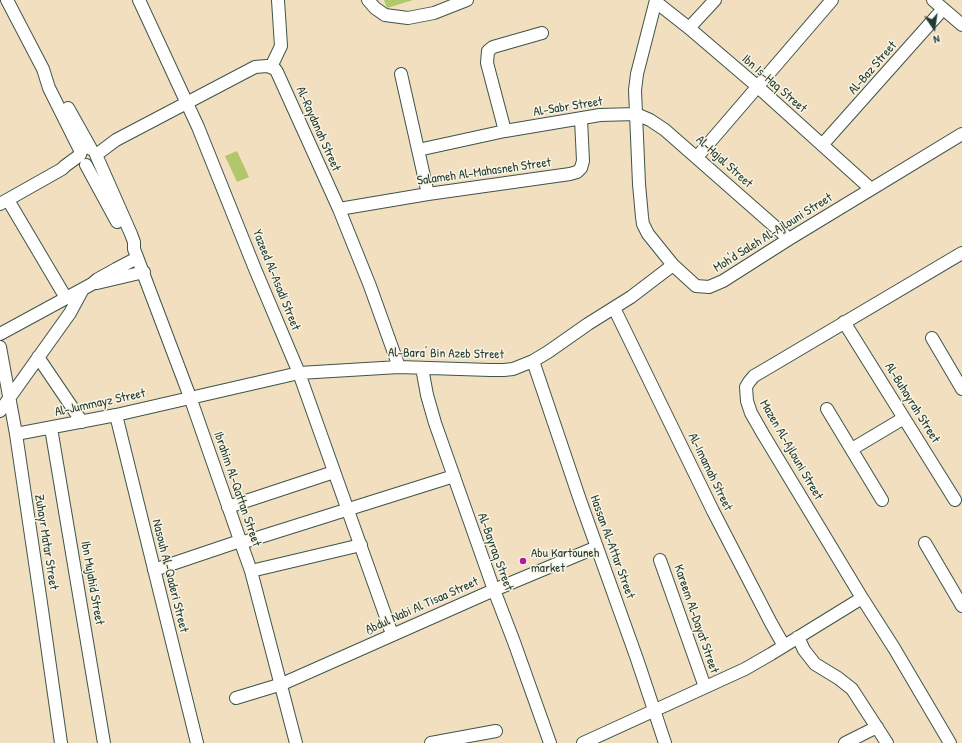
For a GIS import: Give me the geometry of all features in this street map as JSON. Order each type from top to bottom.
[{"type":"street","name":"Ibrahim Al-Qattan Street","points":[[7,0],[43,69],[49,88],[131,234],[136,254],[190,397],[251,571],[282,684],[296,743]]},
{"type":"street","name":"Yazeed Al-Asadi Street","points":[[139,0],[188,104],[299,373],[392,634]]},
{"type":"street","points":[[66,298],[4,202],[62,169],[64,166],[88,156],[116,140],[188,104],[226,81],[255,67],[262,65],[271,67],[281,46],[278,0]]},
{"type":"street","points":[[368,0],[375,8],[385,15],[408,18],[434,13],[467,0]]},
{"type":"street","points":[[689,28],[715,0]]},
{"type":"street","points":[[698,157],[832,0]]},
{"type":"street","points":[[933,0],[962,25]]},
{"type":"street","name":"Ibn Is-Haq Street","points":[[656,1],[758,87],[871,189]]},
{"type":"street","name":"Moh'd Saleh Al-Ajlouni Street","points":[[656,1],[637,74],[635,96],[639,195],[643,224],[648,234],[673,265],[696,286],[709,287],[723,281],[962,134]]},
{"type":"street","name":"Al-Baz Street","points":[[822,145],[944,9]]},
{"type":"street","points":[[505,131],[487,63],[488,52],[493,48],[542,33]]},
{"type":"street","name":"Al-Raydanah Street","points":[[271,67],[277,72],[339,209],[370,286],[399,367]]},
{"type":"street","points":[[401,74],[428,194]]},
{"type":"street","name":"Al-Sabr Street","points":[[418,150],[505,131],[600,115],[636,114]]},
{"type":"street","name":"Al-Hajal Street","points":[[636,114],[661,127],[698,157],[789,239]]},
{"type":"street","name":"Salameh Al-Mahasneh Street","points":[[339,209],[577,172],[581,168],[583,161],[581,119]]},
{"type":"street","points":[[0,334],[87,286],[136,254]]},
{"type":"street","name":"Mazen Al-Ajlouni Street","points":[[950,743],[894,648],[763,434],[751,413],[746,395],[746,387],[754,376],[844,322],[960,259]]},
{"type":"street","name":"Al-Bara' Bin Azeb Street","points":[[190,397],[299,373],[399,367],[504,370],[523,366],[548,352],[614,308],[673,265]]},
{"type":"street","points":[[0,411],[9,396],[70,313],[87,286],[144,272]]},
{"type":"street","name":"Al-Imamah Street","points":[[614,308],[713,511],[784,646]]},
{"type":"street","name":"Al-Buhayrah Street","points":[[844,322],[955,500]]},
{"type":"street","points":[[932,338],[961,386]]},
{"type":"street","name":"Zuhayr Matar Street","points":[[0,347],[16,434],[42,603],[61,743]]},
{"type":"street","points":[[38,357],[82,422]]},
{"type":"street","name":"Hassan Al-Attar Street","points":[[533,361],[632,644],[664,743]]},
{"type":"street","name":"Al-Bayraq Street","points":[[422,368],[427,395],[454,476],[550,743]]},
{"type":"street","name":"Al-Jummayz Street","points":[[16,434],[116,415],[190,397]]},
{"type":"street","points":[[827,409],[882,500]]},
{"type":"street","name":"Nasouh Al-Qaderi Street","points":[[116,415],[197,743]]},
{"type":"street","points":[[852,449],[904,418]]},
{"type":"street","name":"Ibn Mujahid Street","points":[[51,428],[104,743]]},
{"type":"street","points":[[228,507],[334,472]]},
{"type":"street","points":[[154,570],[454,476]]},
{"type":"street","points":[[925,543],[962,606]]},
{"type":"street","points":[[251,571],[361,545]]},
{"type":"street","name":"ِAbdul Nabi Al Tisaa Street","points":[[236,698],[282,684],[392,634],[597,547]]},
{"type":"street","name":"Kareem Al-Dayat Street","points":[[660,560],[705,687]]},
{"type":"street","points":[[583,743],[745,669],[862,598]]},
{"type":"street","points":[[798,637],[804,650],[816,664],[852,689],[887,743]]},
{"type":"street","points":[[845,743],[877,727]]},
{"type":"street","points":[[431,743],[496,731]]},
{"type":"green space","points":[[384,0],[413,0],[387,8]]},
{"type":"green space","points":[[237,151],[249,177],[237,182],[225,156]]},
{"type":"place","name":"Abu Kartouneh market","points":[[523,561]]}]
